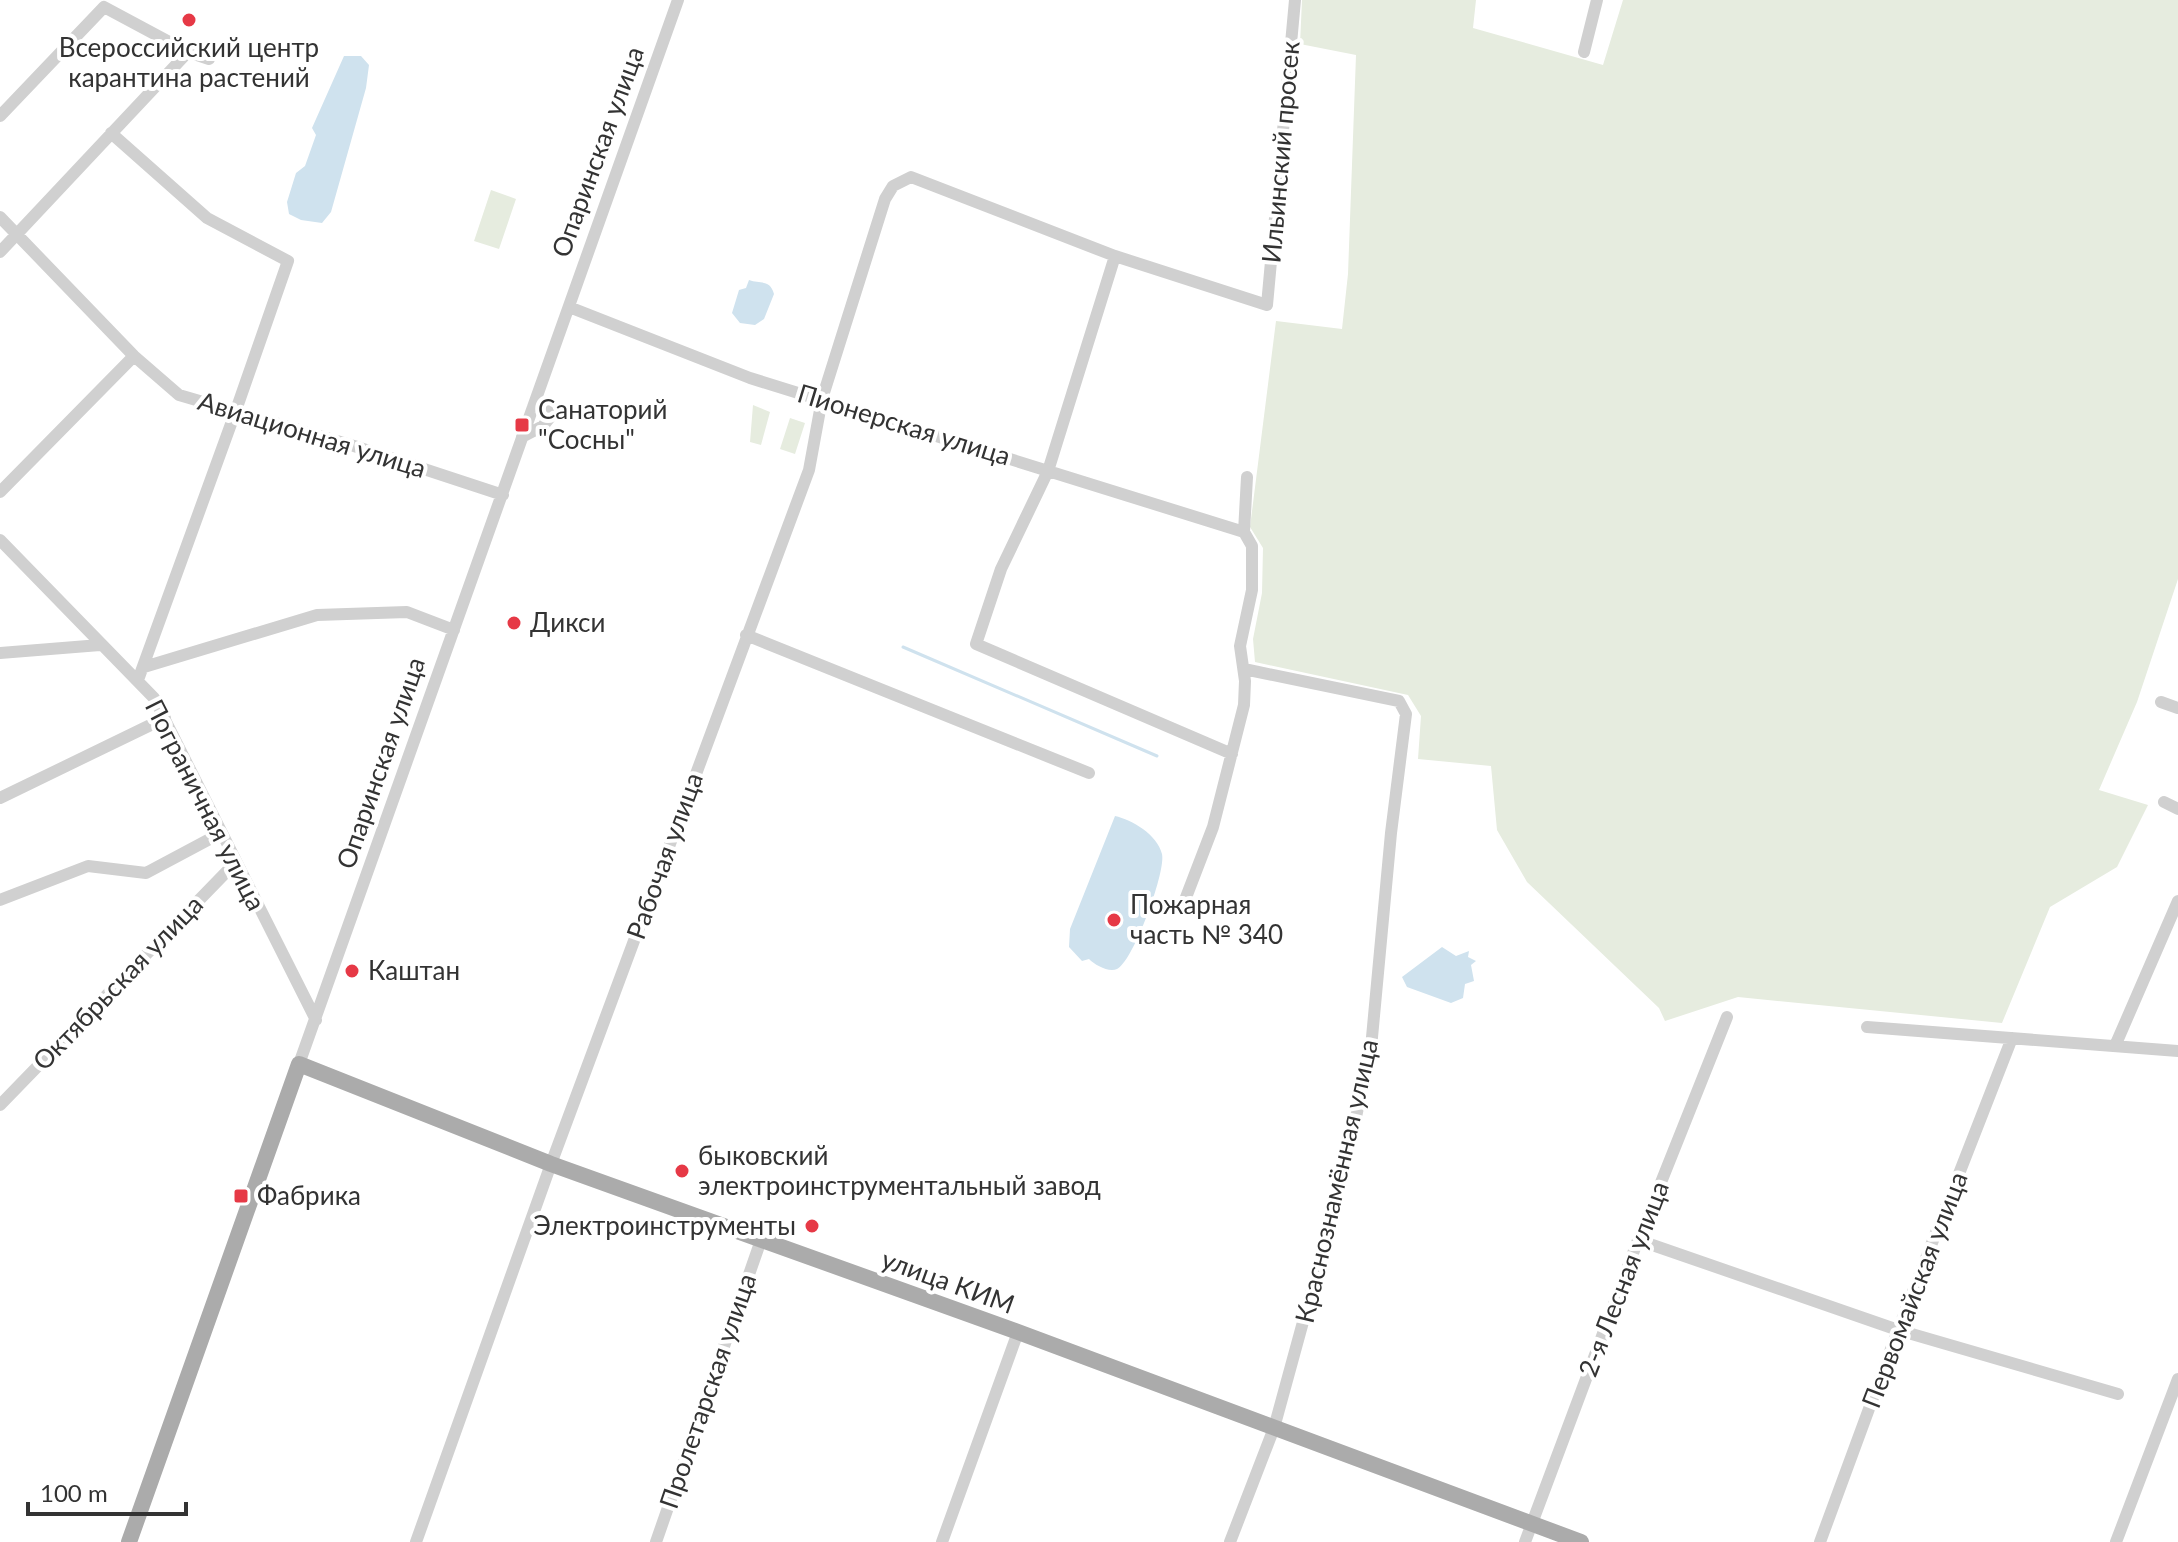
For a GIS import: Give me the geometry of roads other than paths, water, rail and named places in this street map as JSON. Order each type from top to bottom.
[{"type":"main road","name":"улица КИМ","points":[[299,1064],[551,1164],[1018,1332],[1581,1542]]},
{"type":"main road","name":"Опаринская улица","points":[[129,1542],[299,1064]]},
{"type":"street","name":"Опаринская улица","points":[[299,1064],[678,0]]},
{"type":"street","name":"Ильинский просек","points":[[1115,256],[1267,305],[1295,0]]},
{"type":"street","points":[[1584,52],[1597,0]]},
{"type":"street","points":[[0,116],[104,7],[188,52],[209,59]]},
{"type":"street","points":[[0,252],[188,52]]},
{"type":"street","points":[[111,133],[207,218],[288,261],[138,680]]},
{"type":"street","name":"Рабочая улица","points":[[416,1542],[551,1164],[809,470],[822,399],[885,199],[893,186],[911,177],[1115,256]]},
{"type":"street","name":"Авиационная улица","points":[[0,217],[134,356],[179,395],[354,446],[503,495]]},
{"type":"street","points":[[1115,256],[1048,471],[1001,569],[976,644],[1232,754]]},
{"type":"street","name":"Пионерская улица","points":[[569,307],[750,378],[1244,532]]},
{"type":"street","points":[[0,492],[134,356]]},
{"type":"street","points":[[522,437],[549,422],[551,416],[545,406],[533,407]]},
{"type":"street","points":[[1185,900],[1213,827],[1244,705],[1244,669],[1240,646],[1252,590],[1252,546],[1244,532],[1247,477]]},
{"type":"street","name":"Пограничная улица","points":[[0,540],[100,645],[138,680],[165,718],[316,1020]]},
{"type":"street","points":[[144,667],[317,615],[407,612],[454,630]]},
{"type":"street","points":[[746,635],[1089,773]]},
{"type":"street","points":[[0,653],[100,645]]},
{"type":"street","name":"Краснознамённая улица","points":[[1230,1542],[1274,1428],[1344,1172],[1371,1048],[1391,833],[1406,714],[1399,701],[1244,669]]},
{"type":"street","points":[[2161,702],[2178,708]]},
{"type":"street","points":[[0,798],[165,718]]},
{"type":"street","points":[[2164,802],[2178,809]]},
{"type":"street","points":[[0,900],[88,866],[146,873],[221,833]]},
{"type":"street","name":"Октябрьская улица","points":[[0,1105],[236,862]]},
{"type":"street","points":[[2115,1046],[2178,901]]},
{"type":"street","name":"2-я Лесная улица","points":[[1525,1542],[1638,1240],[1727,1017]]},
{"type":"street","points":[[1867,1027],[2178,1051]]},
{"type":"street","name":"Первомайская улица","points":[[1820,1542],[1898,1330],[2012,1038]]},
{"type":"street","name":"Пролетарская улица","points":[[656,1542],[761,1240]]},
{"type":"street","points":[[1638,1240],[1898,1330],[2118,1394]]},
{"type":"street","points":[[942,1542],[1018,1332]]},
{"type":"street","points":[[2116,1542],[2172,1410],[2178,1379]]},
{"type":"water","points":[[344,56],[361,56],[369,65],[366,88],[331,212],[322,223],[301,220],[289,214],[287,202],[296,173],[305,166],[316,135],[312,128]]},
{"type":"water","points":[[749,280],[767,284],[774,294],[764,319],[755,325],[740,323],[732,313],[739,290],[746,288]]},
{"type":"water","points":[[1115,816],[1136,825],[1155,840],[1162,854],[1162,864],[1154,896],[1131,951],[1124,963],[1110,970],[1089,959],[1082,961],[1069,947],[1070,929]]},
{"type":"water","points":[[1442,947],[1456,956],[1469,951],[1468,957],[1476,961],[1471,965],[1474,981],[1465,984],[1463,998],[1451,1003],[1407,987],[1402,977]]},
{"type":"waterway","points":[[903,647],[1157,756]]},
{"type":"place","name":"Всероссийский центр карантина растений","points":[[189,20]]},
{"type":"place","name":"Санаторий \"Сосны\"","points":[[522,425]]},
{"type":"place","name":"Дикси","points":[[514,623]]},
{"type":"place","name":"Пожарная часть № 340","points":[[1114,920]]},
{"type":"place","name":"Каштан","points":[[352,971]]},
{"type":"place","name":"быковский электроинструментальный завод","points":[[682,1171]]},
{"type":"place","name":"Фабрика","points":[[241,1196]]},
{"type":"place","name":"Электроинструменты","points":[[812,1226]]}]
